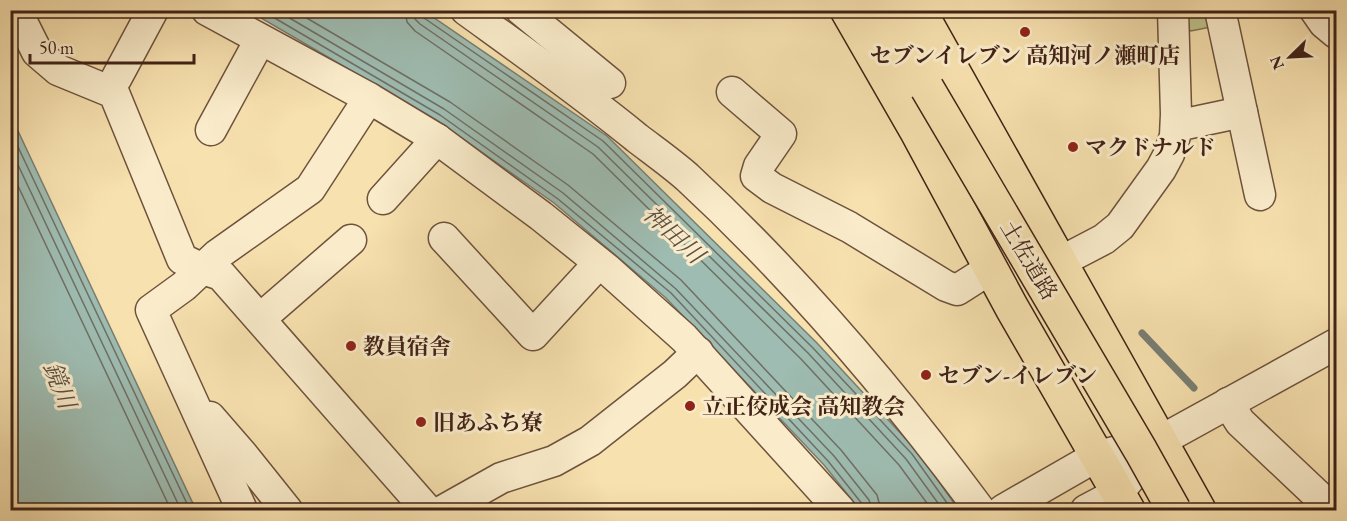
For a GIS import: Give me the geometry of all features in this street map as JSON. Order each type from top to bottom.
[{"type":"highway","points":[[847,10],[916,130],[990,269],[1123,502]]},
{"type":"highway","name":"土佐道路","points":[[882,10],[1142,451],[1174,510]]},
{"type":"highway","points":[[919,10],[1199,510]]},
{"type":"street","points":[[16,10],[37,52],[58,70],[114,93],[182,259],[221,275],[427,510]]},
{"type":"street","points":[[116,79],[153,10]]},
{"type":"street","points":[[207,10],[369,98],[437,139],[541,216],[599,263],[684,338],[840,510]]},
{"type":"street","points":[[466,10],[588,98],[685,176],[711,201],[781,270],[850,346],[980,510]]},
{"type":"street","points":[[521,10],[610,83]]},
{"type":"street","points":[[1059,262],[1104,239],[1120,226],[1161,169],[1169,154],[1176,126],[1173,10]]},
{"type":"street","points":[[1315,10],[1324,23],[1336,33]]},
{"type":"street","points":[[1174,40],[1222,19],[1260,195]]},
{"type":"street","points":[[211,130],[260,40]]},
{"type":"street","points":[[732,92],[781,134],[759,166],[756,176],[772,188],[849,227],[946,286],[957,290],[990,269]]},
{"type":"street","points":[[242,510],[151,310],[184,286],[217,255],[310,189],[369,98]]},
{"type":"street","points":[[916,130],[970,101]]},
{"type":"street","points":[[1176,126],[1242,112]]},
{"type":"street","points":[[383,199],[437,139]]},
{"type":"street","points":[[444,238],[533,335],[599,263]]},
{"type":"street","points":[[260,319],[351,240]]},
{"type":"street","points":[[1002,510],[1098,456],[1160,441],[1336,344]]},
{"type":"street","points":[[444,510],[501,478],[554,461],[590,441],[675,374],[698,352]]},
{"type":"street","points":[[188,392],[287,510]]},
{"type":"street","points":[[1228,403],[1240,422],[1333,510]]},
{"type":"street","points":[[1086,510],[1123,502],[1160,441]]},
{"type":"green space","points":[[1185,11],[1212,11],[1211,27],[1191,31],[1186,27]]},
{"type":"water","name":"神田川","points":[[249,11],[424,11],[607,136],[817,343],[917,451],[959,510],[860,510],[824,465],[666,298],[554,203],[436,120]]},
{"type":"water","name":"鏡川","points":[[11,116],[196,510],[11,510]]},
{"type":"waterway","points":[[1142,333],[1194,388]]},
{"type":"place","name":"セブンイレブン 高知河ノ瀬町店","points":[[1025,32]]},
{"type":"place","name":"マクドナルド","points":[[1073,147]]},
{"type":"place","name":"教員宿舎","points":[[351,346]]},
{"type":"place","name":"セブン-イレブン","points":[[926,375]]},
{"type":"place","name":"立正佼成会 高知教会","points":[[690,406]]},
{"type":"place","name":"旧あふち寮","points":[[421,422]]}]
